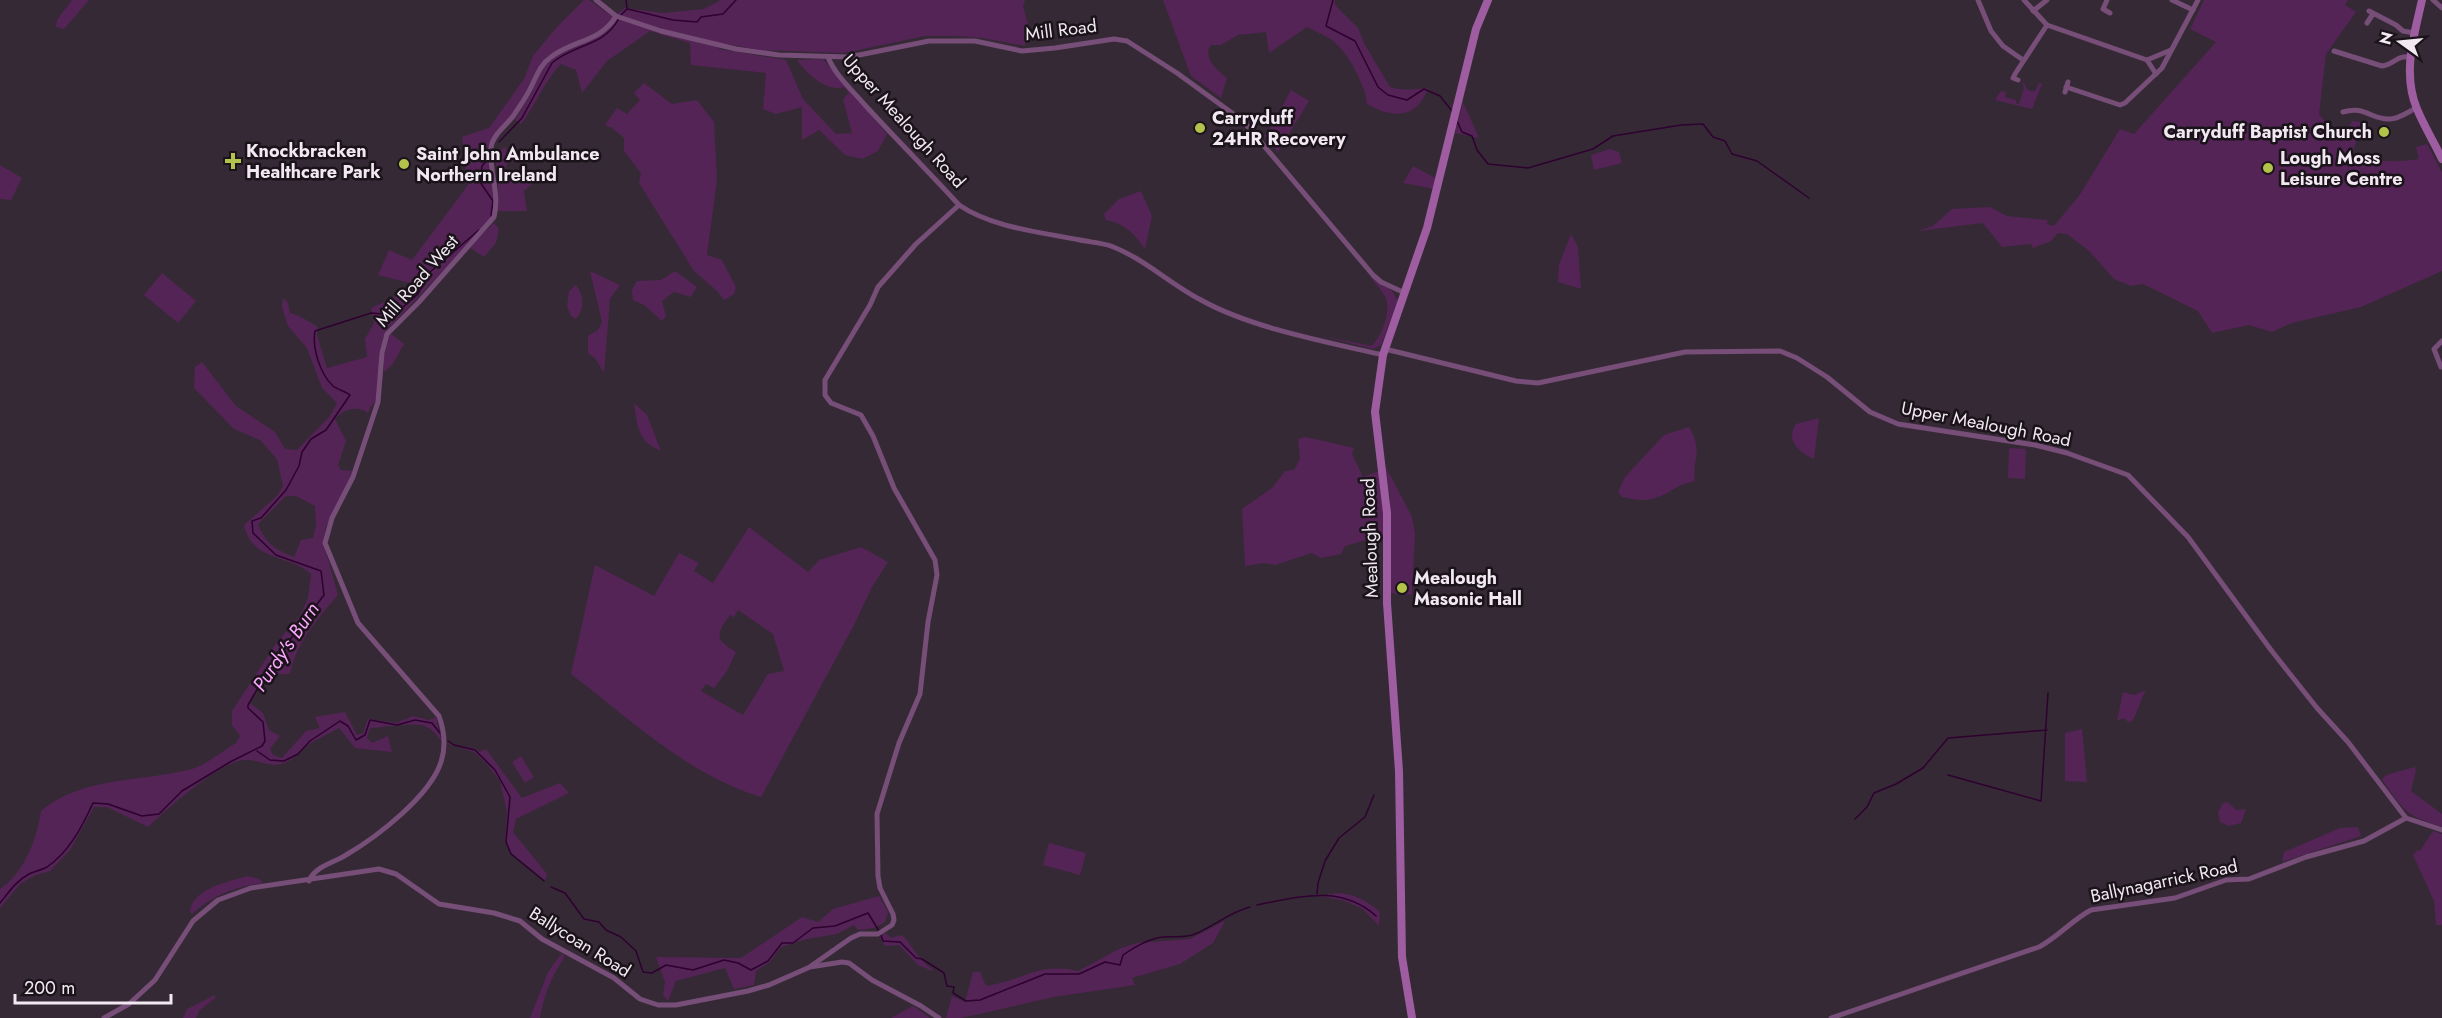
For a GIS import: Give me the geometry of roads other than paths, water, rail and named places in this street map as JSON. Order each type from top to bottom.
[{"type":"street","name":"Mill Road","points":[[596,0],[626,21],[690,39],[760,54],[828,57],[862,55],[929,41],[975,41],[1022,51],[1114,39],[1127,41],[1177,73],[1244,121],[1373,275],[1381,282],[1405,293]]},
{"type":"street","name":"Mealough Road","points":[[1412,1018],[1402,957],[1399,771],[1386,603],[1387,513],[1375,412],[1384,352],[1427,228],[1476,29],[1488,0]]},
{"type":"street","points":[[1978,0],[1991,31],[2003,46],[2023,60]]},
{"type":"street","points":[[2024,0],[2047,25],[2148,60],[2156,74]]},
{"type":"street","points":[[2033,11],[2047,0]]},
{"type":"street","points":[[2107,0],[2103,9],[2110,13]]},
{"type":"street","points":[[2172,0],[2193,10]]},
{"type":"street","points":[[2066,87],[2120,105],[2125,104],[2156,74],[2173,49],[2198,0]]},
{"type":"street","points":[[2422,0],[2410,57],[2410,88],[2416,108],[2442,159]]},
{"type":"street","points":[[2433,0],[2442,8]]},
{"type":"street","points":[[2367,23],[2371,13],[2391,22],[2403,31],[2415,33]]},
{"type":"street","name":"Mill Road West","points":[[309,881],[312,873],[317,869],[329,865],[358,848],[405,812],[422,792],[442,760],[444,730],[439,716],[358,623],[325,543],[332,518],[353,477],[378,402],[382,353],[387,334],[419,302],[494,217],[497,200],[491,156],[492,143],[516,112],[544,62],[561,50],[604,32],[616,16]]},
{"type":"street","points":[[2018,80],[2013,78],[2047,25]]},
{"type":"street","points":[[2148,60],[2173,49]]},
{"type":"street","points":[[2334,51],[2382,66],[2398,57],[2410,57]]},
{"type":"street","name":"Upper Mealough Road","points":[[828,57],[833,68],[850,89],[959,205],[970,213],[991,221],[1109,245],[1146,264],[1200,300],[1227,313],[1279,329],[1516,381],[1538,383],[1685,352],[1780,351],[1813,367],[1870,412],[1885,420],[1898,424],[2035,445],[2067,453],[2128,475],[2188,537],[2271,650],[2317,708],[2348,742],[2406,818]]},
{"type":"street","points":[[2343,112],[2359,109],[2382,118],[2393,119],[2416,108]]},
{"type":"street","name":"Upper Mealough Road","points":[[810,967],[851,938],[860,934],[880,933],[892,925],[894,920],[880,888],[878,876],[877,814],[899,743],[920,694],[925,642],[937,567],[894,489],[873,436],[861,415],[831,403],[825,395],[824,386],[827,375],[870,306],[878,287],[916,244],[959,205]]},
{"type":"street","points":[[2440,367],[2434,349],[2442,341]]},
{"type":"street","points":[[2406,818],[2442,830]]},
{"type":"street","name":"Ballynagarrick Road","points":[[1831,1018],[2039,947],[2052,940],[2079,916],[2091,910],[2175,898],[2226,880],[2249,879],[2306,857],[2364,841],[2406,818]]},
{"type":"street","name":"Ballycoan Road","points":[[104,1018],[129,1004],[155,980],[193,921],[208,906],[237,892],[379,869],[396,873],[439,904],[520,921],[542,939],[614,978],[640,999],[658,1005],[676,1005],[748,991],[769,985],[810,967],[842,962],[849,963],[872,980],[939,1018]]},
{"type":"waterway","points":[[626,0],[627,8]]},
{"type":"waterway","name":"Purdy's Burn","points":[[620,16],[627,9],[673,20],[697,22],[701,17],[723,14],[736,0]]},
{"type":"waterway","points":[[1333,0],[1326,26],[1355,41],[1378,87],[1388,95],[1407,100],[1424,89],[1440,96],[1452,111]]},
{"type":"waterway","name":"Purdy's Burn","points":[[499,142],[522,118],[552,63],[604,35],[618,20]]},
{"type":"waterway","points":[[1457,121],[1462,132],[1472,136],[1477,150],[1488,164],[1528,168],[1593,149],[1613,136],[1681,125],[1703,124],[1713,137],[1725,141],[1732,154],[1757,161],[1809,198]]},
{"type":"waterway","name":"Purdy's Burn","points":[[486,161],[482,166],[480,182],[493,201],[491,216]]},
{"type":"waterway","name":"Purdy's Burn","points":[[0,903],[20,880],[47,867],[62,854],[79,830],[93,803],[108,804],[142,816],[159,814],[182,791],[262,746],[265,741],[263,722],[248,708],[248,705],[273,662],[324,595],[321,571],[276,555],[253,533],[252,521],[261,518],[286,490],[299,466],[302,452],[311,439],[326,430],[350,395],[333,386],[324,375],[316,353],[315,331],[371,313],[394,315],[418,294],[430,272],[479,230]]},
{"type":"waterway","points":[[1948,775],[2041,801],[2048,693]]},
{"type":"waterway","points":[[257,751],[270,760],[284,761],[298,754],[310,741],[340,721],[348,726],[356,740],[365,735],[370,720],[397,725],[415,720],[432,723],[440,733]]},
{"type":"waterway","points":[[1855,819],[1867,807],[1874,793],[1896,784],[1923,768],[1948,738],[2047,730]]},
{"type":"waterway","points":[[448,741],[454,745],[475,750],[495,770],[510,797],[506,842],[511,854],[544,881]]},
{"type":"waterway","points":[[1317,894],[1325,861],[1339,838],[1365,817],[1374,795]]},
{"type":"waterway","points":[[551,887],[565,893],[584,919],[599,922],[606,930],[621,937],[636,951],[643,972],[652,973],[666,965],[693,970],[724,960],[738,963],[751,970],[768,961],[782,943],[793,943],[813,928],[835,926],[868,913],[879,931]]},
{"type":"waterway","points":[[1257,905],[1304,897],[1334,896],[1362,906],[1376,916]]},
{"type":"waterway","points":[[881,935],[883,941],[900,942],[916,958],[922,959],[944,973],[947,986],[954,987],[953,993],[966,1001],[980,1000],[1045,974],[1079,974],[1105,962],[1120,965],[1123,955],[1135,947],[1162,937],[1191,935],[1250,907]]},
{"type":"place","name":"Carryduff 24HR Recovery","points":[[1200,128]]},
{"type":"place","name":"Carryduff Baptist Church","points":[[2384,132]]},
{"type":"place","name":"Knockbracken Healthcare Park","points":[[233,161]]},
{"type":"place","name":"Saint John Ambulance Northern Ireland","points":[[404,164]]},
{"type":"place","name":"Lough Moss Leisure Centre","points":[[2268,168]]},
{"type":"place","name":"Mealough Masonic Hall","points":[[1402,588]]}]
